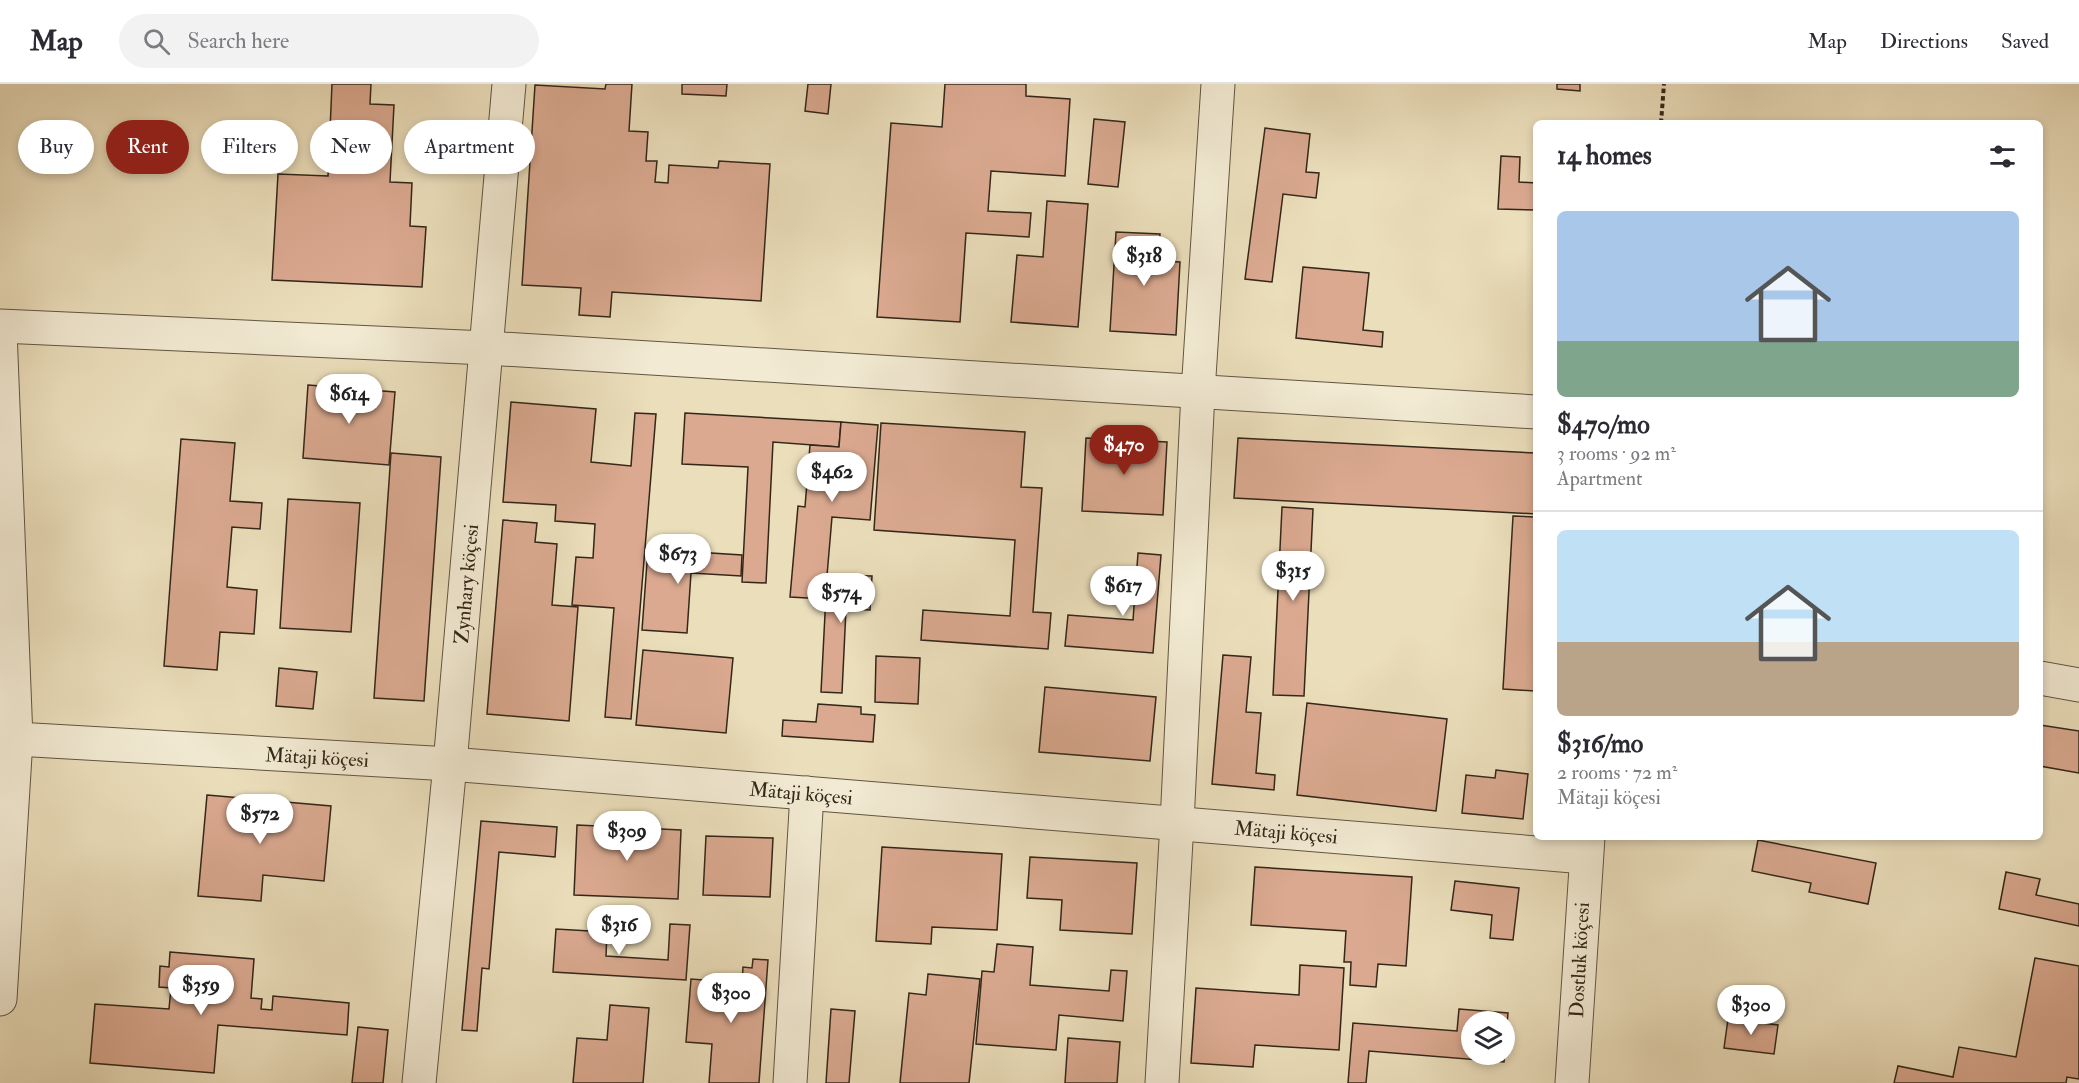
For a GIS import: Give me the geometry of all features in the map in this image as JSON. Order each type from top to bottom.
[{"type":"street","name":"Zynhary köçesi","points":[[419,1083],[450,764],[509,84]]},
{"type":"street","points":[[1162,1083],[1198,392],[1218,84]]},
{"type":"street","points":[[0,999],[16,740],[0,328],[486,348],[1533,412]]},
{"type":"street","points":[[2043,679],[2079,686]]},
{"type":"street","name":"Mätaji köçesi","points":[[16,740],[450,764],[1177,823],[1587,847]]},
{"type":"street","points":[[790,1083],[807,793]]},
{"type":"street","name":"Dostluk köçesi","points":[[1572,1083],[1587,847]]},
{"type":"path","points":[[1660,120],[1664,84]]},
{"type":"building","points":[[332,84],[371,84],[370,104],[394,105],[392,144],[392,120],[330,120]]},
{"type":"building","points":[[606,84],[632,84],[629,131],[648,132],[646,161],[657,161],[655,182],[668,183],[669,165],[718,168],[719,161],[770,164],[761,301],[612,292],[610,317],[579,315],[581,288],[522,285],[529,174],[535,174],[535,120],[533,120],[535,85],[605,89]]},
{"type":"building","points":[[682,84],[727,84],[726,96],[682,94]]},
{"type":"building","points":[[808,84],[831,84],[828,114],[805,111]]},
{"type":"building","points":[[945,84],[1026,84],[1026,96],[1070,99],[1065,176],[991,171],[988,211],[1031,213],[1029,237],[966,233],[960,322],[877,317],[891,123],[942,127]]},
{"type":"building","points":[[1557,84],[1580,84],[1580,91],[1557,89]]},
{"type":"building","points":[[1094,119],[1125,122],[1118,187],[1088,184]]},
{"type":"building","points":[[1265,128],[1310,134],[1306,172],[1319,173],[1316,198],[1283,194],[1272,282],[1245,279]]},
{"type":"building","points":[[1501,156],[1520,157],[1519,182],[1533,183],[1533,210],[1498,209]]},
{"type":"building","points":[[278,174],[328,176],[328,174],[390,174],[390,182],[412,183],[410,226],[426,227],[422,287],[272,280]]},
{"type":"building","points":[[1047,201],[1088,204],[1078,327],[1011,322],[1017,255],[1043,257]]},
{"type":"building","points":[[1116,232],[1160,234],[1158,261],[1180,262],[1176,335],[1110,331]]},
{"type":"building","points":[[1303,267],[1369,273],[1363,330],[1383,332],[1382,347],[1296,338]]},
{"type":"building","points":[[308,385],[395,392],[389,465],[303,458]]},
{"type":"building","points":[[511,402],[596,409],[591,462],[631,466],[635,413],[656,414],[631,719],[605,717],[614,608],[572,605],[576,557],[593,558],[595,524],[555,521],[556,505],[503,502]]},
{"type":"building","points":[[685,413],[841,422],[839,447],[773,442],[766,583],[742,582],[748,467],[682,464]]},
{"type":"building","points":[[841,422],[878,425],[870,520],[832,517],[825,599],[790,597],[798,506],[805,507],[810,445],[839,447]]},
{"type":"building","points":[[881,423],[1025,432],[1021,487],[1042,488],[1033,612],[1051,613],[1048,649],[921,640],[923,610],[1010,616],[1015,540],[874,530]]},
{"type":"building","points":[[1086,438],[1167,442],[1163,515],[1082,511]]},
{"type":"building","points":[[1238,438],[1533,453],[1533,514],[1234,498]]},
{"type":"building","points":[[181,439],[235,443],[230,501],[262,503],[260,529],[232,527],[227,587],[257,590],[254,634],[220,632],[217,670],[164,666]]},
{"type":"building","points":[[391,453],[441,457],[424,701],[374,698]]},
{"type":"building","points":[[288,499],[360,503],[351,632],[280,628]]},
{"type":"building","points":[[1282,507],[1313,509],[1304,696],[1273,695]]},
{"type":"building","points":[[1513,516],[1533,517],[1533,691],[1503,689]]},
{"type":"building","points":[[503,520],[537,523],[535,542],[557,544],[552,605],[578,607],[569,721],[487,714]]},
{"type":"building","points":[[648,549],[742,555],[741,576],[691,573],[687,633],[642,630]]},
{"type":"building","points":[[1138,553],[1161,555],[1153,653],[1065,646],[1068,615],[1133,620]]},
{"type":"building","points":[[827,575],[872,576],[870,610],[846,609],[842,693],[821,692]]},
{"type":"building","points":[[643,650],[733,658],[726,733],[636,725]]},
{"type":"building","points":[[1223,655],[1251,657],[1246,712],[1261,713],[1256,773],[1275,775],[1274,790],[1212,784]]},
{"type":"building","points":[[876,656],[920,658],[918,704],[875,702]]},
{"type":"building","points":[[279,668],[317,672],[313,709],[276,706]]},
{"type":"building","points":[[1045,687],[1156,697],[1150,761],[1039,752]]},
{"type":"building","points":[[1307,703],[1447,719],[1436,811],[1297,795]]},
{"type":"building","points":[[818,704],[861,707],[861,714],[875,715],[873,742],[782,736],[783,720],[816,722]]},
{"type":"building","points":[[2043,725],[2079,731],[2079,773],[2043,767]]},
{"type":"building","points":[[1496,770],[1528,774],[1523,819],[1462,813],[1466,775],[1495,778]]},
{"type":"building","points":[[207,795],[331,806],[324,881],[263,875],[261,901],[198,896]]},
{"type":"building","points":[[481,821],[557,827],[555,857],[499,852],[489,969],[482,968],[477,1031],[462,1030]]},
{"type":"building","points":[[577,825],[681,830],[678,899],[574,895]]},
{"type":"building","points":[[706,836],[773,838],[770,897],[703,895]]},
{"type":"building","points":[[1758,840],[1876,863],[1868,904],[1809,892],[1811,883],[1752,871]]},
{"type":"building","points":[[882,847],[1002,854],[997,930],[932,927],[931,944],[876,941]]},
{"type":"building","points":[[1030,857],[1137,863],[1132,934],[1060,930],[1062,900],[1027,898]]},
{"type":"building","points":[[1255,867],[1412,877],[1406,966],[1378,964],[1376,987],[1350,985],[1351,962],[1344,962],[1346,931],[1251,925]]},
{"type":"building","points":[[2006,872],[2040,879],[2036,895],[2079,904],[2079,926],[1999,909]]},
{"type":"building","points":[[1455,881],[1519,888],[1513,940],[1490,938],[1492,915],[1451,910]]},
{"type":"building","points":[[670,924],[690,925],[686,980],[553,972],[556,929],[607,932],[606,956],[668,960]]},
{"type":"building","points":[[997,944],[1033,947],[1030,985],[1109,991],[1111,970],[1127,971],[1123,1021],[1059,1015],[1056,1050],[976,1044],[982,971],[994,972]]},
{"type":"building","points":[[170,952],[254,959],[251,998],[262,999],[261,1009],[272,1010],[273,996],[349,1003],[347,1035],[218,1025],[214,1073],[90,1063],[95,1004],[169,1009],[171,988],[159,987],[160,966],[169,967]]},
{"type":"building","points":[[2035,958],[2079,966],[2079,1079],[2067,1077],[2066,1083],[1894,1083],[1898,1066],[1953,1077],[1959,1047],[2016,1057]]},
{"type":"building","points":[[753,959],[768,960],[759,1083],[709,1083],[712,1044],[686,1042],[691,979],[742,983],[743,967],[752,968]]},
{"type":"building","points":[[1300,965],[1344,968],[1339,1050],[1255,1045],[1253,1067],[1191,1063],[1196,988],[1299,995]]},
{"type":"building","points":[[928,974],[980,979],[969,1083],[900,1083],[909,993],[926,995]]},
{"type":"building","points":[[610,1005],[649,1008],[643,1083],[573,1083],[577,1038],[607,1040]]},
{"type":"building","points":[[831,1009],[855,1011],[849,1083],[826,1083]]},
{"type":"building","points":[[1459,1009],[1484,1011],[1461,1011],[1461,1058],[1369,1051],[1366,1083],[1348,1083],[1353,1023],[1457,1031]]},
{"type":"building","points":[[1728,1019],[1778,1025],[1774,1054],[1724,1048]]},
{"type":"building","points":[[358,1027],[388,1030],[383,1083],[352,1083]]},
{"type":"building","points":[[1068,1038],[1120,1042],[1117,1083],[1065,1083]]}]
